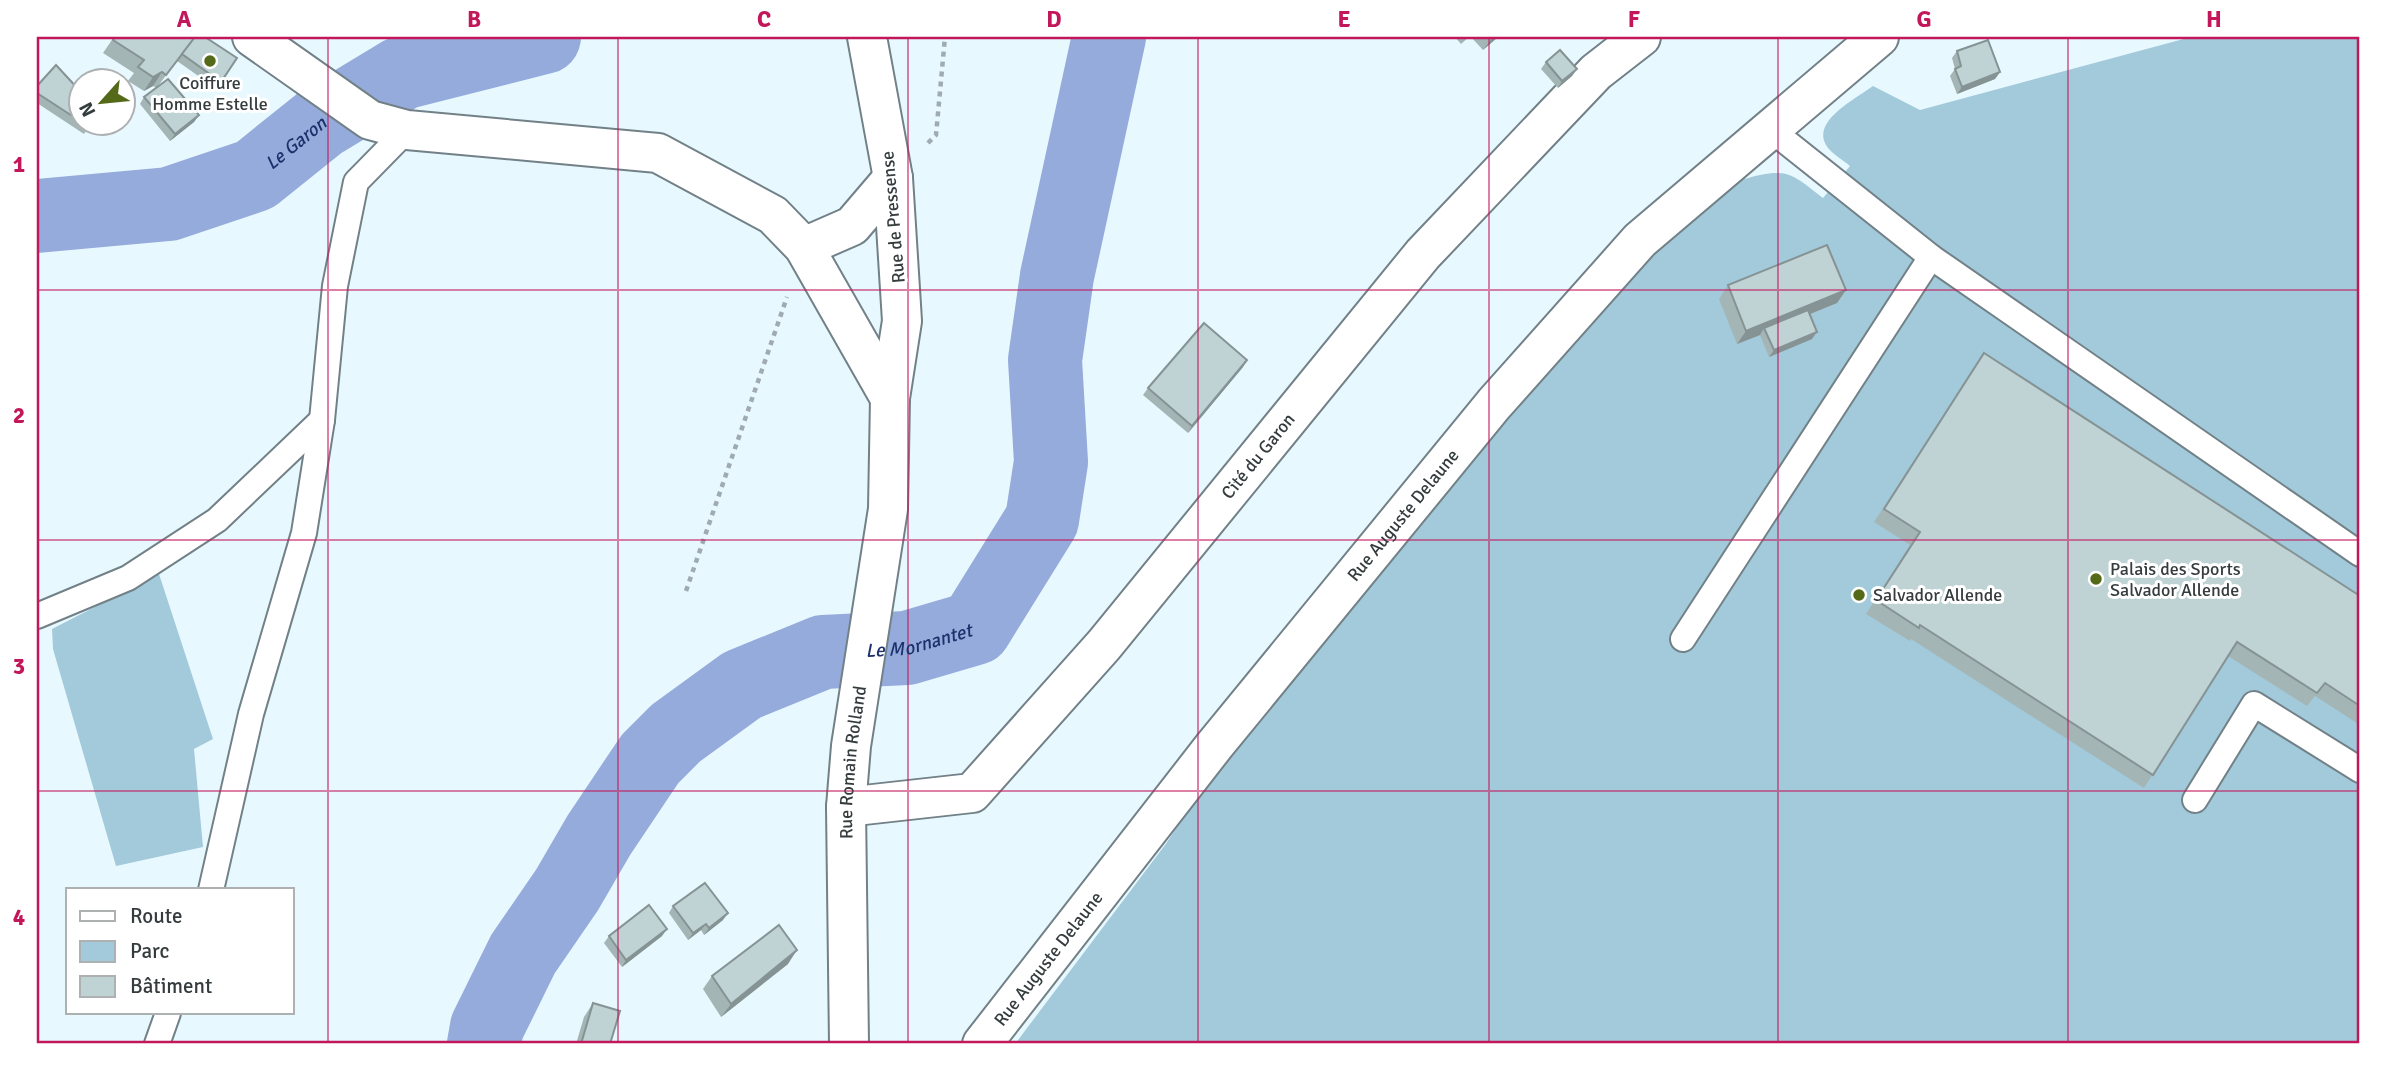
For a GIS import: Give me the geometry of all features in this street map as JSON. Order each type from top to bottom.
[{"type":"street","name":"Rue de Pressense","points":[[867,37],[893,178],[902,321],[890,398]]},
{"type":"street","name":"Cité du Garon","points":[[846,807],[972,793],[1104,645],[1423,254],[1596,72],[1641,37]]},
{"type":"street","name":"Rue Auguste Delaune","points":[[982,1044],[1214,746],[1494,404],[1640,240],[1879,37]]},
{"type":"street","points":[[257,41],[370,120],[407,130],[658,153],[773,215],[804,247],[890,398]]},
{"type":"street","points":[[804,247],[852,226],[893,178]]},
{"type":"street","name":"Rue Romain Rolland","points":[[849,1044],[846,807],[851,746],[888,509],[890,398]]},
{"type":"lane","points":[[211,888],[251,714],[303,533],[322,420],[335,286],[356,182],[407,130]]},
{"type":"lane","points":[[1770,130],[1931,257],[2360,554]]},
{"type":"lane","points":[[1683,639],[1931,257]]},
{"type":"lane","points":[[37,616],[128,578],[217,520],[322,420]]},
{"type":"lane","points":[[2195,800],[2254,704],[2360,770]]},
{"type":"lane","points":[[157,1044],[168,1014]]},
{"type":"path","points":[[893,178],[936,135],[945,37]]},
{"type":"path","points":[[686,591],[804,247]]},
{"type":"green space","name":"Salvador Allende","points":[[2191,37],[2360,37],[2360,1044],[1015,1044],[1165,845],[1226,755],[1584,323],[1717,189],[1751,177],[1779,173],[1796,178],[1823,198],[1850,166],[1828,148],[1823,138],[1824,129],[1829,120],[1846,104],[1873,86],[1920,110]]},
{"type":"green space","points":[[159,574],[213,739],[194,749],[203,847],[116,866],[53,649],[52,629]]},
{"type":"building","points":[[115,37],[195,37],[166,75],[162,72],[153,77],[138,67],[144,60],[113,40]]},
{"type":"building","points":[[195,37],[205,37],[237,58],[221,82],[182,54]]},
{"type":"building","points":[[1988,40],[2000,72],[1962,87],[1955,69],[1961,66],[1957,51]]},
{"type":"building","points":[[1560,50],[1577,69],[1562,81],[1546,62]]},
{"type":"building","points":[[56,65],[66,76],[66,112],[37,93],[37,86]]},
{"type":"building","points":[[168,79],[199,115],[175,134],[144,97]]},
{"type":"building","points":[[1827,245],[1846,290],[1746,331],[1728,285]]},
{"type":"building","points":[[1808,310],[1817,332],[1774,350],[1764,328]]},
{"type":"building","points":[[1204,323],[1247,360],[1192,426],[1148,388]]},
{"type":"building","name":"Palais des Sports Salvador Allende","points":[[1984,353],[2360,596],[2360,706],[2325,683],[2317,693],[2237,642],[2153,775],[1920,625],[1919,628],[1876,600],[1920,532],[1884,509]]},
{"type":"building","points":[[705,883],[728,913],[709,928],[706,924],[693,933],[673,906]]},
{"type":"building","points":[[649,905],[667,929],[626,960],[609,936]]},
{"type":"building","points":[[779,925],[797,950],[731,1004],[712,976]]},
{"type":"building","points":[[593,1003],[620,1011],[610,1044],[581,1044]]},
{"type":"waterway","name":"Le Garon","points":[[37,216],[169,204],[255,175],[321,122],[402,73],[544,37]]},
{"type":"waterway","name":"Le Mornantet","points":[[484,1044],[487,1027],[523,954],[650,759],[676,733],[742,685],[823,652],[907,648],[975,628],[1042,520],[1051,462],[1045,360],[1057,276],[1109,37]]},
{"type":"place","name":"Coiffure Homme Estelle","points":[[210,61]]},
{"type":"place","name":"Palais des Sports Salvador Allende","points":[[2096,579]]},
{"type":"place","name":"Salvador Allende","points":[[1859,595]]}]
